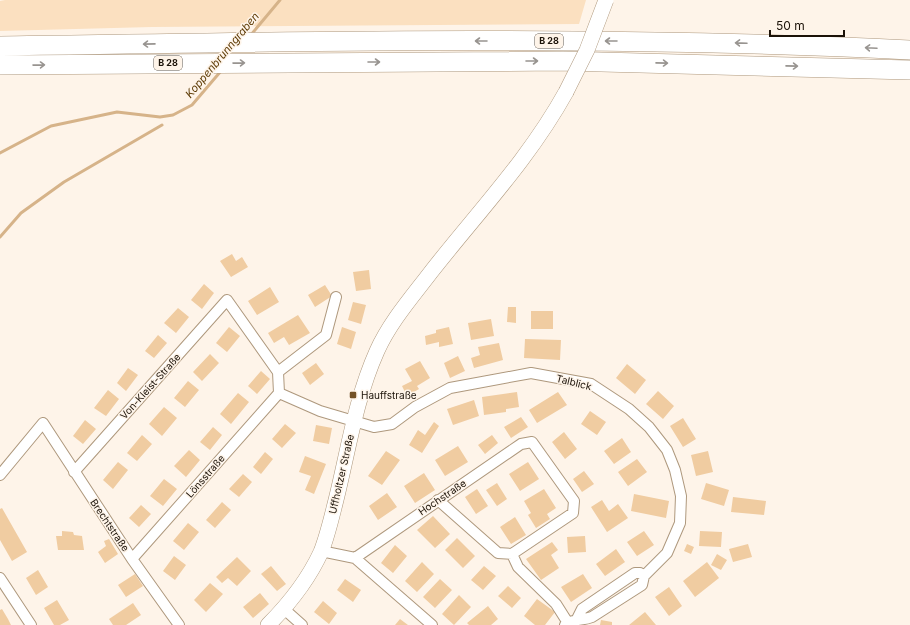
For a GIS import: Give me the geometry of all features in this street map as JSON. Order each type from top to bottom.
[{"type":"highway","name":"B 28","points":[[0,46],[188,43],[692,41],[910,50]]},
{"type":"highway","name":"B 28","points":[[0,66],[563,61],[910,70]]},
{"type":"street","name":"Uffholtzer Straße","points":[[268,625],[284,609],[307,578],[321,551],[340,484],[353,421],[362,390],[377,350],[399,314],[461,234],[518,167],[566,92],[587,50],[606,0]]},
{"type":"street","points":[[336,297],[326,335],[278,372],[279,393],[320,412],[353,421]]},
{"type":"street","name":"Von-Kleist-Straße","points":[[74,472],[227,300],[278,372]]},
{"type":"street","name":"Talblick","points":[[353,421],[374,427],[392,424],[414,407],[450,388],[530,373],[591,384],[629,409],[649,427],[667,450],[675,470],[680,496],[680,523],[667,553],[644,576],[642,585],[587,619],[577,619],[566,624],[556,604],[518,567],[512,554]]},
{"type":"street","name":"Lönsstraße","points":[[132,559],[279,393]]},
{"type":"street","name":"Brechtstraße","points":[[0,475],[43,423],[132,559],[179,625]]},
{"type":"street","name":"Hochstraße","points":[[355,558],[521,444],[532,442],[574,501],[573,513],[512,554]]},
{"type":"street","points":[[438,500],[498,553],[512,554]]},
{"type":"street","points":[[321,551],[355,558],[432,625]]},
{"type":"street","points":[[0,578],[31,625]]},
{"type":"street","points":[[284,609],[302,625]]},
{"type":"shaded area","points":[[5,0],[586,0],[579,24],[152,27],[0,31],[0,1]]},
{"type":"building","points":[[232,254],[236,261],[242,257],[248,267],[231,277],[220,261]]},
{"type":"building","points":[[369,270],[371,289],[356,291],[353,272]]},
{"type":"building","points":[[204,284],[214,293],[202,309],[191,300]]},
{"type":"building","points":[[325,285],[332,296],[315,307],[308,295]]},
{"type":"building","points":[[270,287],[279,302],[257,315],[248,301]]},
{"type":"building","points":[[353,302],[366,305],[361,324],[348,320]]},
{"type":"building","points":[[508,307],[516,307],[516,323],[507,322]]},
{"type":"building","points":[[178,308],[189,317],[176,333],[164,323]]},
{"type":"building","points":[[531,311],[553,311],[553,329],[531,329]]},
{"type":"building","points":[[298,315],[310,333],[289,345],[284,337],[274,343],[268,333]]},
{"type":"building","points":[[491,319],[494,336],[471,340],[468,323]]},
{"type":"building","points":[[229,327],[240,336],[227,352],[216,343]]},
{"type":"building","points":[[342,327],[356,332],[351,349],[337,344]]},
{"type":"building","points":[[449,327],[453,344],[439,347],[439,342],[426,345],[425,336],[436,333],[436,330]]},
{"type":"building","points":[[158,335],[167,343],[154,358],[145,351]]},
{"type":"building","points":[[525,339],[561,340],[560,360],[524,358]]},
{"type":"building","points":[[499,343],[503,360],[474,368],[471,358],[480,355],[478,347]]},
{"type":"building","points":[[210,354],[219,363],[202,381],[193,372]]},
{"type":"building","points":[[458,356],[465,371],[450,378],[444,363]]},
{"type":"building","points":[[420,361],[430,378],[417,386],[419,389],[407,396],[402,386],[412,381],[405,369]]},
{"type":"building","points":[[316,363],[324,374],[310,385],[302,373]]},
{"type":"building","points":[[627,364],[646,380],[635,394],[616,378]]},
{"type":"building","points":[[128,368],[138,375],[126,391],[117,383]]},
{"type":"building","points":[[261,371],[270,379],[257,394],[248,386]]},
{"type":"building","points":[[188,381],[199,390],[185,407],[174,398]]},
{"type":"building","points":[[108,390],[119,399],[106,416],[94,408]]},
{"type":"building","points":[[658,391],[674,406],[663,419],[646,404]]},
{"type":"building","points":[[517,392],[519,407],[506,409],[506,412],[484,415],[482,397]]},
{"type":"building","points":[[558,392],[567,405],[537,423],[529,410]]},
{"type":"building","points":[[238,393],[249,402],[231,424],[220,414]]},
{"type":"building","points":[[474,400],[479,416],[453,425],[447,409]]},
{"type":"building","points":[[164,407],[177,418],[162,436],[149,424]]},
{"type":"building","points":[[590,411],[606,422],[597,435],[581,424]]},
{"type":"building","points":[[521,417],[528,427],[511,438],[504,427]]},
{"type":"building","points":[[683,418],[696,439],[683,447],[670,426]]},
{"type":"building","points":[[85,420],[96,429],[83,444],[73,436]]},
{"type":"building","points":[[434,422],[439,426],[422,453],[409,445],[418,430],[425,435]]},
{"type":"building","points":[[285,424],[296,433],[282,448],[272,439]]},
{"type":"building","points":[[316,425],[332,428],[329,444],[313,441]]},
{"type":"building","points":[[213,427],[222,435],[210,450],[200,442]]},
{"type":"building","points":[[564,432],[577,449],[565,459],[552,442]]},
{"type":"building","points":[[142,435],[152,444],[137,461],[127,453]]},
{"type":"building","points":[[492,435],[498,443],[485,454],[478,445]]},
{"type":"building","points":[[622,438],[631,452],[614,464],[604,451]]},
{"type":"building","points":[[458,446],[468,462],[445,476],[435,460]]},
{"type":"building","points":[[189,450],[200,460],[186,477],[174,466]]},
{"type":"building","points":[[386,451],[400,460],[382,485],[368,476]]},
{"type":"building","points":[[708,451],[713,472],[696,476],[691,455]]},
{"type":"building","points":[[265,452],[273,459],[261,474],[253,467]]},
{"type":"building","points":[[305,456],[326,464],[314,494],[305,490],[311,476],[299,472]]},
{"type":"building","points":[[637,459],[647,472],[628,486],[618,472]]},
{"type":"building","points":[[118,462],[128,470],[113,489],[103,480]]},
{"type":"building","points":[[528,462],[539,479],[520,491],[509,474]]},
{"type":"building","points":[[584,471],[594,484],[582,492],[573,479]]},
{"type":"building","points":[[424,473],[435,490],[415,503],[404,486]]},
{"type":"building","points":[[243,474],[252,482],[239,497],[229,489]]},
{"type":"building","points":[[164,479],[177,489],[163,506],[150,496]]},
{"type":"building","points":[[497,483],[507,499],[497,506],[486,490]]},
{"type":"building","points":[[706,483],[729,490],[724,506],[701,499]]},
{"type":"building","points":[[477,489],[488,506],[476,514],[465,497]]},
{"type":"building","points":[[544,489],[556,508],[547,514],[550,519],[536,528],[528,515],[531,513],[524,501]]},
{"type":"building","points":[[387,493],[397,507],[378,520],[369,506]]},
{"type":"building","points":[[634,494],[669,501],[666,518],[631,511]]},
{"type":"building","points":[[733,497],[766,501],[764,515],[731,512]]},
{"type":"building","points":[[602,500],[609,511],[618,504],[628,518],[607,532],[591,507]]},
{"type":"building","points":[[222,502],[231,510],[215,528],[206,520]]},
{"type":"building","points":[[141,505],[151,514],[139,527],[129,518]]},
{"type":"building","points":[[2,508],[27,552],[12,561],[0,540],[0,509]]},
{"type":"building","points":[[433,516],[450,534],[435,548],[417,530]]},
{"type":"building","points":[[515,517],[526,535],[511,544],[500,527]]},
{"type":"building","points":[[188,523],[199,532],[184,550],[173,541]]},
{"type":"building","points":[[62,531],[73,532],[74,535],[82,536],[84,550],[58,550],[56,536],[62,536]]},
{"type":"building","points":[[644,531],[654,545],[637,556],[627,542]]},
{"type":"building","points":[[700,531],[722,532],[721,547],[699,546]]},
{"type":"building","points":[[585,536],[586,552],[568,553],[567,537]]},
{"type":"building","points":[[457,538],[475,556],[463,568],[445,550]]},
{"type":"building","points":[[109,539],[118,554],[105,563],[98,552],[106,546],[104,541]]},
{"type":"building","points":[[552,542],[558,550],[551,555],[559,568],[541,580],[526,559]]},
{"type":"building","points":[[687,544],[694,547],[691,554],[684,551]]},
{"type":"building","points":[[748,544],[752,557],[733,562],[729,549]]},
{"type":"building","points":[[395,545],[407,556],[393,573],[381,563]]},
{"type":"building","points":[[616,549],[625,562],[605,576],[596,564]]},
{"type":"building","points":[[717,554],[727,560],[721,570],[711,565]]},
{"type":"building","points":[[174,556],[186,565],[175,580],[163,571]]},
{"type":"building","points":[[237,557],[251,571],[237,586],[228,578],[222,583],[216,577]]},
{"type":"building","points":[[422,562],[434,574],[417,592],[405,581]]},
{"type":"building","points":[[707,562],[719,578],[695,597],[683,581]]},
{"type":"building","points":[[271,566],[286,584],[277,591],[261,574]]},
{"type":"building","points":[[484,566],[496,576],[483,590],[471,580]]},
{"type":"building","points":[[38,570],[48,587],[36,595],[26,578]]},
{"type":"building","points":[[135,574],[143,586],[126,597],[118,585]]},
{"type":"building","points":[[583,574],[592,588],[571,602],[561,587]]},
{"type":"building","points":[[345,579],[361,590],[353,602],[337,590]]},
{"type":"building","points":[[440,579],[452,590],[435,608],[423,597]]},
{"type":"building","points":[[210,583],[223,594],[206,612],[194,600]]},
{"type":"building","points":[[508,586],[521,598],[512,608],[498,596]]},
{"type":"building","points":[[669,587],[682,606],[669,616],[655,597]]},
{"type":"building","points":[[260,593],[269,604],[253,618],[243,607]]},
{"type":"building","points":[[459,595],[471,607],[454,625],[442,614]]},
{"type":"building","points":[[537,599],[555,612],[545,625],[535,625],[524,616]]},
{"type":"building","points":[[57,600],[69,620],[60,625],[54,625],[44,608]]},
{"type":"building","points":[[323,601],[337,613],[329,624],[314,612]]},
{"type":"building","points":[[133,603],[141,615],[126,625],[113,625],[109,619]]},
{"type":"building","points":[[488,606],[498,619],[491,625],[469,625],[467,623]]},
{"type":"building","points":[[2,609],[11,625],[0,625],[0,610]]},
{"type":"building","points":[[645,612],[656,625],[629,625]]},
{"type":"building","points":[[400,619],[408,625],[395,625]]},
{"type":"building","points":[[601,620],[612,622],[612,625],[600,625]]},
{"type":"waterway","name":"Koppenbrunngraben","points":[[250,36],[280,0]]},
{"type":"waterway","points":[[0,153],[51,126],[117,112],[160,117],[173,115],[192,105],[221,71]]},
{"type":"waterway","points":[[0,237],[21,213],[64,182],[162,125]]},
{"type":"place","name":"Hauffstraße","points":[[353,395]]}]
